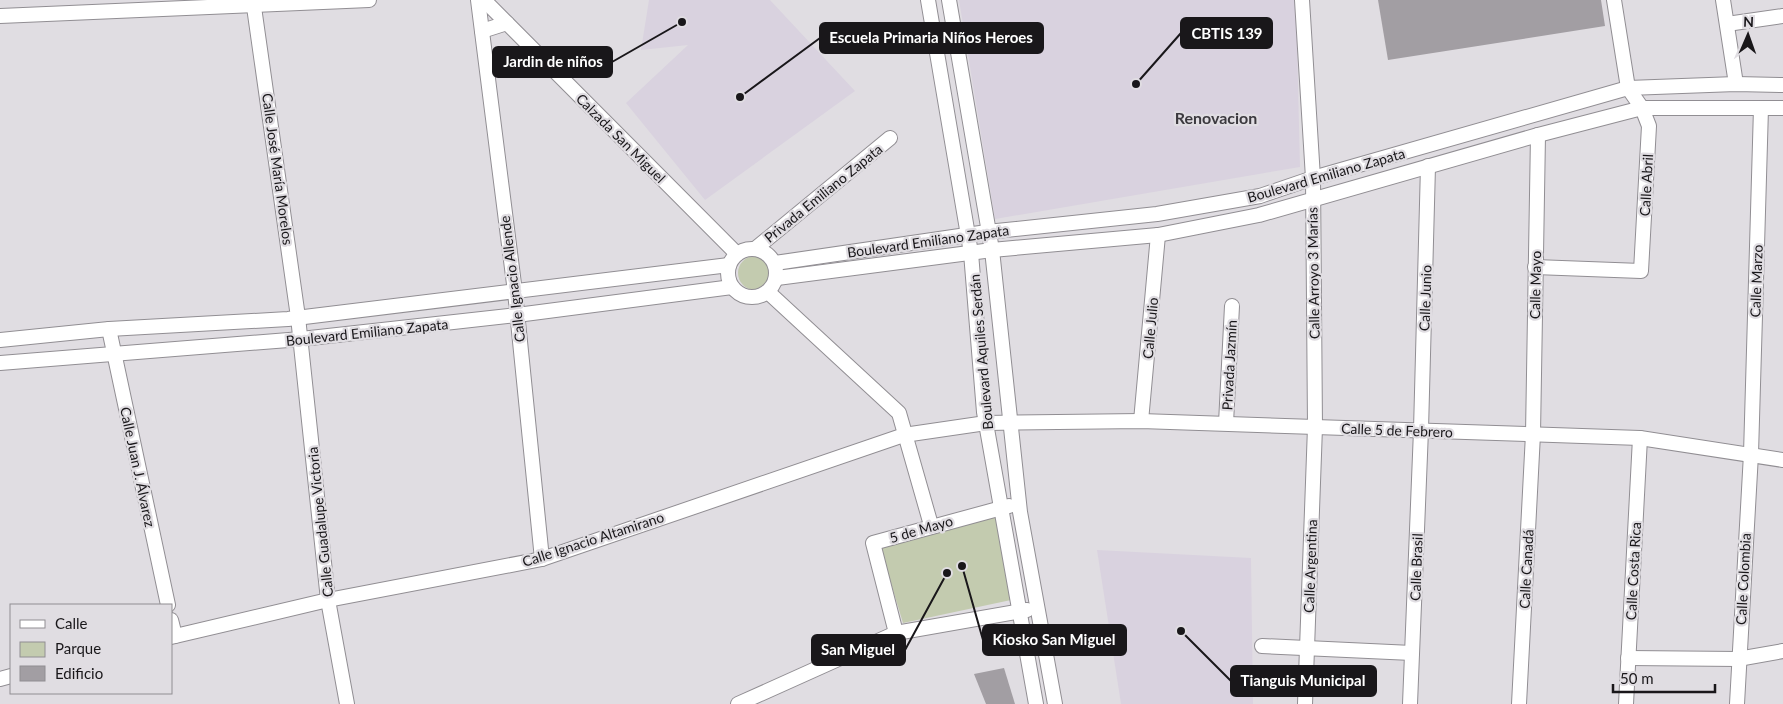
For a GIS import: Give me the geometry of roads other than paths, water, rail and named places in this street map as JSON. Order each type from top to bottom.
[{"type":"street","points":[[0,16],[254,3],[369,0]]},
{"type":"street","name":"Calle Ignacio Allende","points":[[478,0],[515,292],[542,559]]},
{"type":"street","name":"Calzada San Miguel","points":[[484,0],[733,260]]},
{"type":"street","name":"Boulevard Aquiles Serdán","points":[[928,0],[972,253],[986,423],[1036,704]]},
{"type":"street","name":"Boulevard Aquiles Serdán","points":[[949,0],[987,232],[992,250],[1019,504],[1055,704]]},
{"type":"street","name":"Calle Arroyo 3 Marías","points":[[1302,0],[1313,178],[1315,427]]},
{"type":"street","name":"Calle Abril","points":[[1535,267],[1641,271],[1649,126],[1642,108],[1628,88],[1614,0]]},
{"type":"street","points":[[1723,0],[1736,84]]},
{"type":"street","name":"Calle José María Morelos","points":[[254,3],[301,339]]},
{"type":"street","points":[[1727,24],[1783,16]]},
{"type":"street","points":[[482,31],[507,23]]},
{"type":"street","name":"Boulevard Emiliano Zapata","points":[[775,263],[987,232],[1157,214],[1260,196],[1313,178],[1628,88],[1736,84],[1783,85]]},
{"type":"street","name":"Boulevard Emiliano Zapata","points":[[777,278],[992,250],[1158,235],[1259,215],[1538,135],[1642,108],[1783,108]]},
{"type":"street","name":"Calle Marzo","points":[[1751,454],[1761,108]]},
{"type":"street","name":"Calle Mayo","points":[[1533,434],[1538,135]]},
{"type":"street","name":"Privada Emiliano Zapata","points":[[755,249],[890,138]]},
{"type":"street","name":"Calle Junio","points":[[1421,430],[1428,166]]},
{"type":"street","name":"Calle Julio","points":[[1142,421],[1158,235]]},
{"type":"street","points":[[755,249],[770,256],[775,263],[777,278],[768,292],[759,297],[749,298],[740,294],[732,287],[728,273],[733,260],[745,250],[755,249]]},
{"type":"street","name":"Boulevard Emiliano Zapata","points":[[0,340],[109,329],[288,320],[298,317],[515,292],[733,260]]},
{"type":"street","name":"Boulevard Emiliano Zapata","points":[[0,363],[301,339],[517,316],[732,287]]},
{"type":"street","points":[[768,292],[899,413],[931,525]]},
{"type":"street","name":"Privada Jazmín","points":[[1226,423],[1232,306]]},
{"type":"street","name":"Calle Juan J. Álvarez","points":[[109,329],[168,604]]},
{"type":"street","name":"Calle Guadalupe Victoria","points":[[301,339],[328,600],[347,704]]},
{"type":"street","name":"Calle 5 de Febrero","points":[[1009,422],[1142,421],[1226,423],[1640,438],[1783,460]]},
{"type":"street","name":"Calle Ignacio Altamirano","points":[[173,637],[328,600],[542,559],[904,435],[986,423],[1009,422]]},
{"type":"street","name":"Calle Argentina","points":[[1305,704],[1315,427]]},
{"type":"street","name":"Calle Brasil","points":[[1410,704],[1421,430]]},
{"type":"street","name":"Calle Canadá","points":[[1519,704],[1533,434]]},
{"type":"street","name":"Calle Costa Rica","points":[[1626,704],[1640,438]]},
{"type":"street","name":"Calle Colombia","points":[[1737,704],[1738,659],[1751,454]]},
{"type":"street","name":"5 de Mayo","points":[[896,633],[874,543],[931,525],[1019,504]]},
{"type":"street","points":[[738,704],[896,633],[1038,608]]},
{"type":"street","points":[[1262,646],[1412,653]]},
{"type":"street","points":[[1628,658],[1738,659],[1783,651]]},
{"type":"place","name":"Jardin de niños","points":[[682,22]]},
{"type":"place","name":"CBTIS 139","points":[[1136,84]]},
{"type":"place","name":"Escuela Primaria Niños Heroes","points":[[740,97]]},
{"type":"place","name":"Kiosko San Miguel","points":[[962,566]]},
{"type":"place","name":"San Miguel","points":[[947,573]]},
{"type":"place","name":"Tianguis Municipal","points":[[1181,631]]},
{"type":"district","name":"Renovacion","points":[[1216,117]]}]
